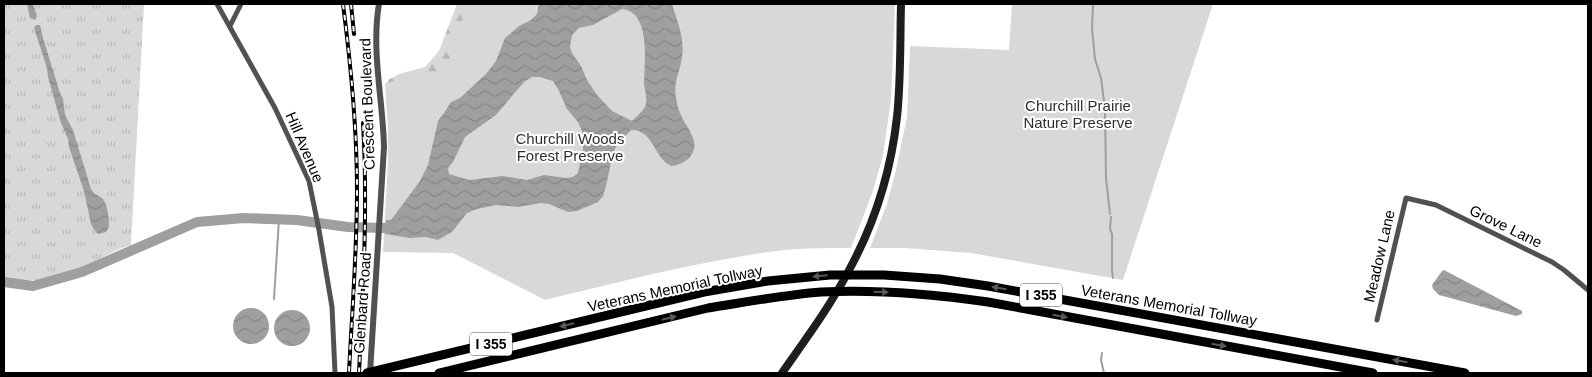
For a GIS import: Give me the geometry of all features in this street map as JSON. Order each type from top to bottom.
[{"type":"highway","name":"Veterans Memorial Tollway","points":[[369,373],[704,292],[768,281],[859,275],[940,279],[988,286],[1465,373]]},
{"type":"highway","name":"Veterans Memorial Tollway","points":[[439,373],[717,307],[752,300],[822,292],[874,292],[942,296],[988,302],[1373,373]]},
{"type":"highway","points":[[1445,370],[1471,373]]},
{"type":"main road","points":[[782,373],[822,316],[840,286],[860,250],[875,213],[892,150],[899,95],[901,4]]},
{"type":"street","name":"Hill Avenue","points":[[217,4],[274,108],[309,181],[332,307],[335,373]]},
{"type":"street","points":[[230,26],[241,4]]},
{"type":"street","name":"Crescent Boulevard","points":[[378,4],[376,37],[384,148],[379,234]]},
{"type":"street","name":"Grove Lane","points":[[1406,198],[1436,205],[1552,262],[1588,290]]},
{"type":"street","name":"Meadow Lane","points":[[1377,320],[1406,198]]},
{"type":"street","name":"Glenbard Road","points":[[369,373],[379,234]]},
{"type":"green space","points":[[4,4],[144,4],[131,245],[75,271],[45,279],[4,279]]},
{"type":"green space","points":[[457,4],[480,4],[447,74],[387,87],[388,80],[399,74],[425,67],[439,51]]},
{"type":"green space","name":"Churchill Woods Forest Preserve","points":[[467,4],[895,4],[891,100],[883,155],[873,191],[851,248],[789,250],[740,256],[656,273],[545,300],[453,253],[383,252],[388,161],[385,83],[448,71]]},
{"type":"green space","name":"Churchill Prairie Nature Preserve","points":[[1012,4],[1213,4],[1123,280],[971,253],[905,248],[870,248],[887,204],[907,117],[910,46],[1009,50]]},
{"type":"water","points":[[27,4],[33,4],[37,16],[35,20],[30,18]]},
{"type":"water","points":[[539,4],[672,4],[680,30],[683,50],[675,87],[676,98],[679,111],[694,140],[694,149],[691,156],[682,163],[671,166],[665,162],[644,134],[631,130],[616,146],[603,196],[598,202],[577,211],[568,212],[549,204],[541,203],[518,207],[496,205],[467,213],[452,232],[438,240],[426,237],[409,238],[385,234],[386,220],[391,220],[420,181],[428,165],[438,121],[451,102],[460,98],[486,74],[496,61],[505,38],[537,14]],"holes":[[[622,9],[632,12],[638,19],[644,40],[646,105],[632,121],[612,111],[597,95],[570,47],[572,35],[579,28],[593,25]],[[532,77],[553,81],[567,109],[578,122],[582,131],[583,149],[578,173],[573,177],[566,178],[544,175],[527,180],[503,176],[469,180],[449,174],[448,168],[465,137],[496,115],[524,82]]]},
{"type":"water","points":[[36,25],[40,25],[63,99],[65,115],[73,130],[91,189],[103,199],[106,205],[109,227],[106,232],[99,234],[91,224],[84,191],[68,139],[61,123],[47,68],[34,28]]},
{"type":"water","points":[[1444,270],[1522,311],[1522,314],[1516,316],[1439,295],[1432,285]]},
{"type":"water","points":[[251,308],[258,309],[264,313],[268,319],[268,333],[264,339],[258,343],[251,344],[244,343],[238,339],[234,333],[233,326],[234,319],[238,313],[244,309]]},
{"type":"water","points":[[292,310],[299,311],[305,315],[309,321],[309,335],[305,341],[299,345],[292,346],[285,345],[279,341],[275,335],[274,328],[275,321],[279,315],[285,311]]},
{"type":"waterway","points":[[1093,4],[1092,28],[1095,59],[1101,78],[1105,109],[1106,178],[1110,214]]},
{"type":"waterway","points":[[1111,217],[1113,278]]},
{"type":"waterway","points":[[4,282],[33,286],[82,272],[197,222],[244,218],[297,220],[348,227],[385,228],[397,225]]},
{"type":"waterway","points":[[274,299],[279,219]]},
{"type":"waterway","points":[[1102,353],[1101,360],[1104,373]]},
{"type":"railway","points":[[343,4],[349,50],[357,167],[356,236],[349,373]]},
{"type":"railway","points":[[351,4],[354,34]]},
{"type":"railway","points":[[359,373],[365,217],[363,123]]}]
